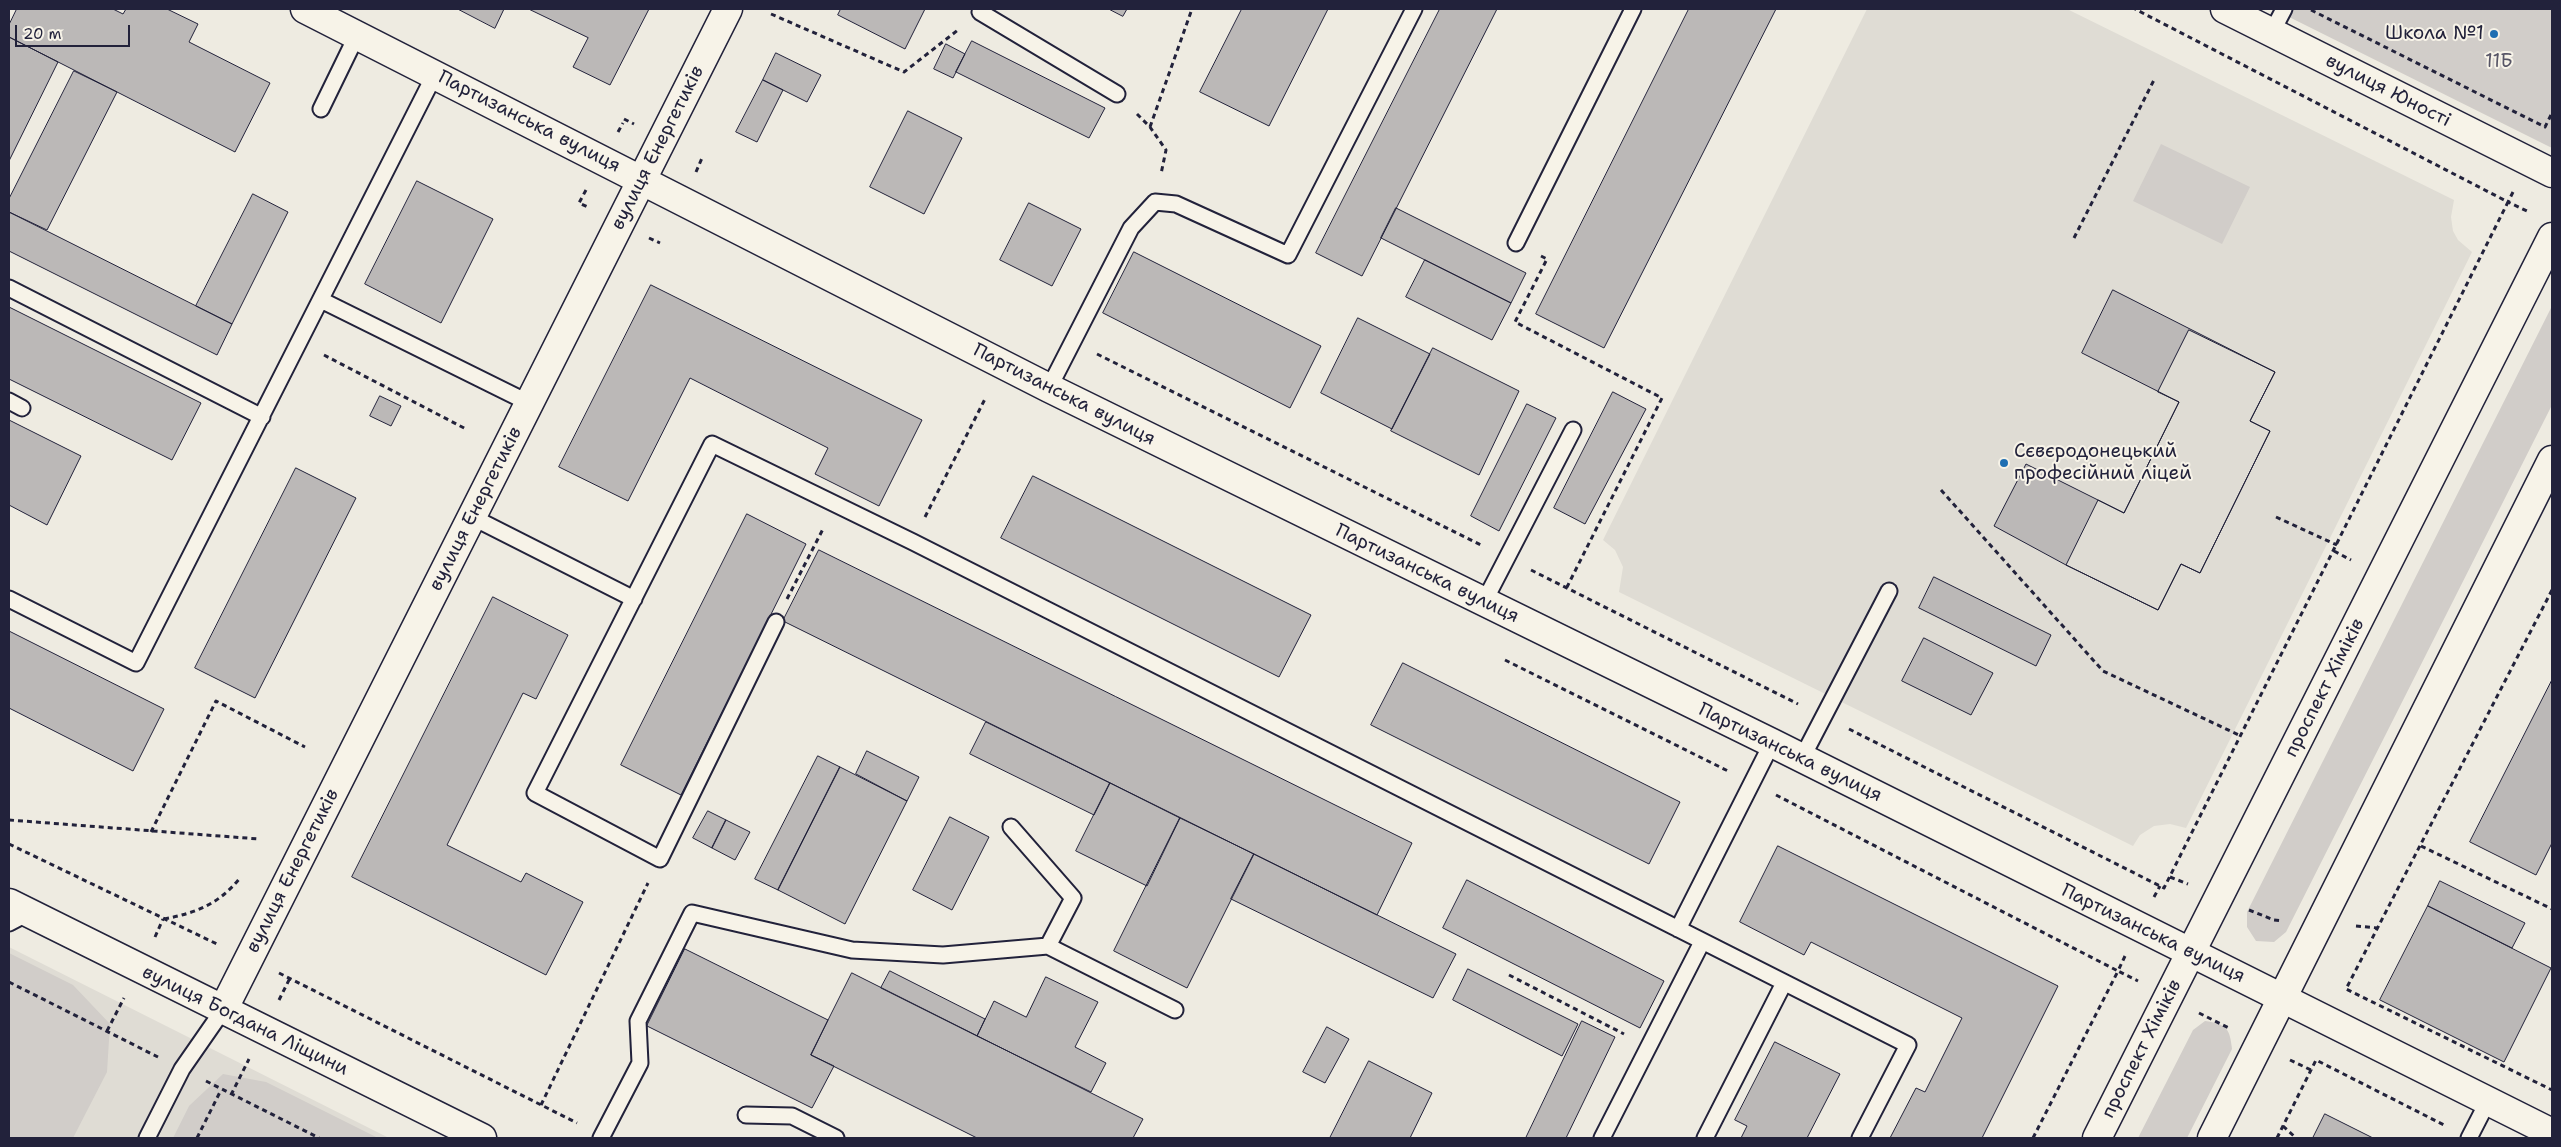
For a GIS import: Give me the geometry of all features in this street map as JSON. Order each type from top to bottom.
[{"type":"street","name":"Партизанська вулиця","points":[[305,9],[1049,388],[1772,743],[2552,1133]]},
{"type":"street","name":"вулиця Енергетиків","points":[[223,1010],[728,9]]},
{"type":"street","name":"вулиця Юності","points":[[2225,9],[2278,21],[2552,173]]},
{"type":"street","name":"проспект Хіміків","points":[[2097,1138],[2220,898],[2552,237]]},
{"type":"street","points":[[2212,1138],[2552,460]]},
{"type":"street","name":"вулиця Богдана Ліщини","points":[[15,913],[223,1010],[482,1138]]},
{"type":"lane","points":[[1049,388],[1131,228],[1155,202],[1176,204],[1288,255],[1414,9]]},
{"type":"lane","points":[[1516,243],[1633,9]]},
{"type":"lane","points":[[981,10],[1117,94]]},
{"type":"lane","points":[[321,109],[357,35]]},
{"type":"lane","points":[[9,599],[136,663],[435,74]]},
{"type":"lane","points":[[9,288],[262,417]]},
{"type":"lane","points":[[321,300],[529,403]]},
{"type":"lane","points":[[1484,602],[1573,430]]},
{"type":"lane","points":[[776,622],[660,859],[535,793],[712,444],[913,542],[1908,1045],[1860,1138]]},
{"type":"lane","points":[[472,517],[634,598]]},
{"type":"lane","points":[[1802,758],[1889,591]]},
{"type":"lane","points":[[1678,929],[1772,743]]},
{"type":"lane","points":[[1011,827],[1073,898],[1048,946]]},
{"type":"lane","points":[[602,1137],[640,1063],[638,1021],[692,913],[852,950],[943,954],[1048,946],[1175,1010]]},
{"type":"lane","points":[[1602,1138],[1702,942]]},
{"type":"lane","points":[[1705,1138],[1784,983]]},
{"type":"lane","points":[[147,1138],[182,1069],[223,1010]]},
{"type":"lane","points":[[2469,1138],[2488,1101]]},
{"type":"lane","points":[[746,1115],[792,1116],[836,1138]]},
{"type":"path","points":[[1150,127],[1192,9]]},
{"type":"path","points":[[1097,354],[1567,587],[2164,888],[2508,202],[2135,9]]},
{"type":"path","points":[[2309,9],[2545,127],[2552,113]]},
{"type":"path","points":[[771,14],[904,72],[981,10]]},
{"type":"path","points":[[2074,238],[2155,78]]},
{"type":"path","points":[[1117,94],[1150,127],[1166,150],[1155,202]]},
{"type":"path","points":[[1516,243],[1546,259],[1515,322],[1662,398],[1567,587]]},
{"type":"path","points":[[300,342],[466,428]]},
{"type":"path","points":[[913,542],[986,397]]},
{"type":"path","points":[[1941,490],[2103,670],[2241,736]]},
{"type":"path","points":[[776,622],[835,504]]},
{"type":"path","points":[[2276,518],[2337,545]]},
{"type":"path","points":[[2552,590],[2346,988],[2552,1090]]},
{"type":"path","points":[[1505,660],[1752,783],[2311,1070]]},
{"type":"path","points":[[151,832],[216,701],[305,747]]},
{"type":"path","points":[[9,820],[260,839]]},
{"type":"path","points":[[9,844],[163,919],[185,915],[202,909],[226,894],[240,878]]},
{"type":"path","points":[[2421,846],[2552,909]]},
{"type":"path","points":[[541,1105],[660,859]]},
{"type":"path","points":[[2170,877],[2274,920],[2378,928]]},
{"type":"path","points":[[2033,1138],[2118,971]]},
{"type":"path","points":[[1508,975],[1648,1047]]},
{"type":"path","points":[[290,978],[602,1137]]},
{"type":"path","points":[[9,982],[319,1138]]},
{"type":"path","points":[[2277,1138],[2316,1060],[2469,1138]]},
{"type":"path","points":[[197,1138],[221,1090]]},
{"type":"path","points":[[2283,1126],[2296,1138]]},
{"type":"shaded area","name":"Сєвєродонецький професійний ліцей","points":[[1867,9],[2067,9],[2454,200],[2451,217],[2453,231],[2458,240],[2472,252],[2186,828],[2170,824],[2154,826],[2140,835],[2133,846],[1619,592],[1623,567],[1615,550],[1603,540]]},
{"type":"shaded area","points":[[9,947],[389,1138],[9,1138]]},
{"type":"green space","name":"11Б","points":[[2273,9],[2552,9],[2552,148]]},
{"type":"green space","points":[[2161,144],[2250,187],[2222,244],[2133,201]]},
{"type":"green space","points":[[2552,306],[2552,405],[2286,932],[2274,942],[2256,941],[2247,927],[2247,912]]},
{"type":"green space","points":[[9,953],[73,985],[110,1024],[107,1072],[73,1138],[9,1138]]},
{"type":"green space","points":[[2205,1021],[2226,1028],[2230,1036],[2232,1049],[2187,1138],[2138,1138],[2193,1030]]},
{"type":"green space","points":[[223,1074],[266,1082],[378,1138],[173,1138],[189,1106]]},
{"type":"building","points":[[17,9],[113,9],[123,14],[126,9],[167,9],[198,24],[189,42],[270,83],[235,152],[9,37],[9,25]]},
{"type":"building","points":[[458,9],[504,9],[495,28]]},
{"type":"building","points":[[529,9],[649,9],[610,85],[573,67],[588,38]]},
{"type":"building","points":[[841,9],[925,9],[905,49],[838,15]]},
{"type":"building","points":[[1109,9],[1127,9],[1123,16]]},
{"type":"building","points":[[1242,9],[1328,9],[1269,126],[1200,92]]},
{"type":"building","points":[[1440,9],[1497,9],[1362,276],[1316,253]]},
{"type":"building","points":[[1689,9],[1776,9],[1604,348],[1536,314]]},
{"type":"building","points":[[9,37],[58,62],[9,161]]},
{"type":"building","points":[[972,41],[1105,108],[1089,138],[956,72]]},
{"type":"building","points":[[946,44],[965,54],[953,78],[934,69]]},
{"type":"building","points":[[776,53],[821,75],[807,102],[763,80]]},
{"type":"building","points":[[74,71],[117,92],[47,230],[9,212],[9,199]]},
{"type":"building","points":[[763,80],[783,90],[757,142],[736,132]]},
{"type":"building","points":[[908,111],[962,138],[924,214],[870,187]]},
{"type":"building","points":[[417,181],[493,219],[441,323],[365,284]]},
{"type":"building","points":[[253,194],[288,212],[232,324],[196,306]]},
{"type":"building","points":[[1029,203],[1081,229],[1052,286],[1000,260]]},
{"type":"building","points":[[1396,208],[1526,273],[1511,303],[1381,238]]},
{"type":"building","points":[[9,212],[232,324],[217,355],[9,251]]},
{"type":"building","points":[[1134,252],[1321,346],[1290,408],[1103,313]]},
{"type":"building","points":[[1425,260],[1511,303],[1492,340],[1406,297]]},
{"type":"building","points":[[651,285],[922,420],[879,506],[815,474],[828,448],[690,378],[628,501],[559,467]]},
{"type":"building","points":[[2113,290],[2275,372],[2250,421],[2270,431],[2200,573],[2181,564],[2158,610],[2066,565],[1994,526],[2026,464],[2124,513],[2179,402],[2082,353]]},
{"type":"building","points":[[9,307],[201,403],[172,460],[9,379]]},
{"type":"building","points":[[1358,318],[1430,354],[1392,429],[1321,393]]},
{"type":"building","points":[[2189,330],[2275,372],[2250,421],[2270,431],[2200,573],[2181,564],[2158,610],[2066,565],[2098,500],[2124,513],[2179,402],[2158,392]]},
{"type":"building","points":[[1433,348],[1519,391],[1479,475],[1391,431]]},
{"type":"building","points":[[1613,392],[1646,409],[1585,524],[1554,508]]},
{"type":"building","points":[[380,396],[401,406],[391,426],[370,416]]},
{"type":"building","points":[[1527,404],[1556,418],[1499,531],[1471,516]]},
{"type":"building","points":[[9,420],[81,456],[47,525],[9,505]]},
{"type":"building","points":[[296,468],[356,498],[255,698],[195,668]]},
{"type":"building","points":[[1033,476],[1311,615],[1279,677],[1001,538]]},
{"type":"building","points":[[747,514],[806,544],[681,795],[621,765]]},
{"type":"building","points":[[819,550],[1412,843],[1377,915],[783,621]]},
{"type":"building","points":[[1934,577],[2051,635],[2036,666],[1919,608]]},
{"type":"building","points":[[493,597],[568,635],[536,699],[523,693],[447,845],[521,882],[526,873],[583,902],[546,975],[352,877]]},
{"type":"building","points":[[9,631],[164,709],[133,771],[9,708]]},
{"type":"building","points":[[1924,638],[1993,673],[1971,715],[1902,681]]},
{"type":"building","points":[[1403,663],[1680,802],[1649,864],[1371,725]]},
{"type":"building","points":[[2552,680],[2552,843],[2536,875],[2470,842]]},
{"type":"building","points":[[986,722],[1110,783],[1094,815],[970,754]]},
{"type":"building","points":[[867,751],[919,777],[907,801],[856,774]]},
{"type":"building","points":[[818,756],[840,767],[778,890],[755,879]]},
{"type":"building","points":[[840,767],[907,801],[845,924],[778,890]]},
{"type":"building","points":[[1110,783],[1180,818],[1147,886],[1076,851]]},
{"type":"building","points":[[708,811],[726,820],[712,848],[693,838]]},
{"type":"building","points":[[950,817],[989,837],[952,910],[913,890]]},
{"type":"building","points":[[1180,818],[1254,854],[1187,988],[1114,951]]},
{"type":"building","points":[[726,820],[750,832],[735,860],[712,848]]},
{"type":"building","points":[[1778,846],[2058,986],[1982,1138],[1890,1138],[1916,1088],[1925,1092],[1962,1018],[1811,942],[1804,955],[1740,922]]},
{"type":"building","points":[[1254,854],[1456,954],[1433,998],[1231,899]]},
{"type":"building","points":[[1467,880],[1664,981],[1640,1028],[1443,928]]},
{"type":"building","points":[[2440,881],[2525,923],[2512,948],[2428,906]]},
{"type":"building","points":[[2428,906],[2551,968],[2504,1062],[2380,1000]]},
{"type":"building","points":[[685,949],[828,1020],[811,1055],[834,1066],[812,1108],[647,1026]]},
{"type":"building","points":[[1468,969],[1578,1024],[1562,1056],[1453,1000]]},
{"type":"building","points":[[890,971],[985,1019],[977,1036],[881,988]]},
{"type":"building","points":[[852,973],[1143,1119],[1133,1138],[977,1138],[811,1055]]},
{"type":"building","points":[[1046,977],[1098,1002],[1075,1047],[1106,1063],[1091,1092],[977,1036],[994,1001],[1026,1017]]},
{"type":"building","points":[[1582,1021],[1615,1037],[1566,1138],[1526,1138]]},
{"type":"building","points":[[1327,1027],[1349,1039],[1325,1083],[1303,1072]]},
{"type":"building","points":[[1775,1042],[1840,1074],[1807,1138],[1741,1138],[1747,1126],[1735,1120]]},
{"type":"building","points":[[1369,1061],[1432,1093],[1410,1138],[1330,1138]]},
{"type":"building","points":[[2325,1114],[2373,1138],[2313,1138]]},
{"type":"place","name":"Школа №1","points":[[2494,34]]},
{"type":"place","name":"Сєвєродонецький професійний ліцей","points":[[2004,463]]}]
